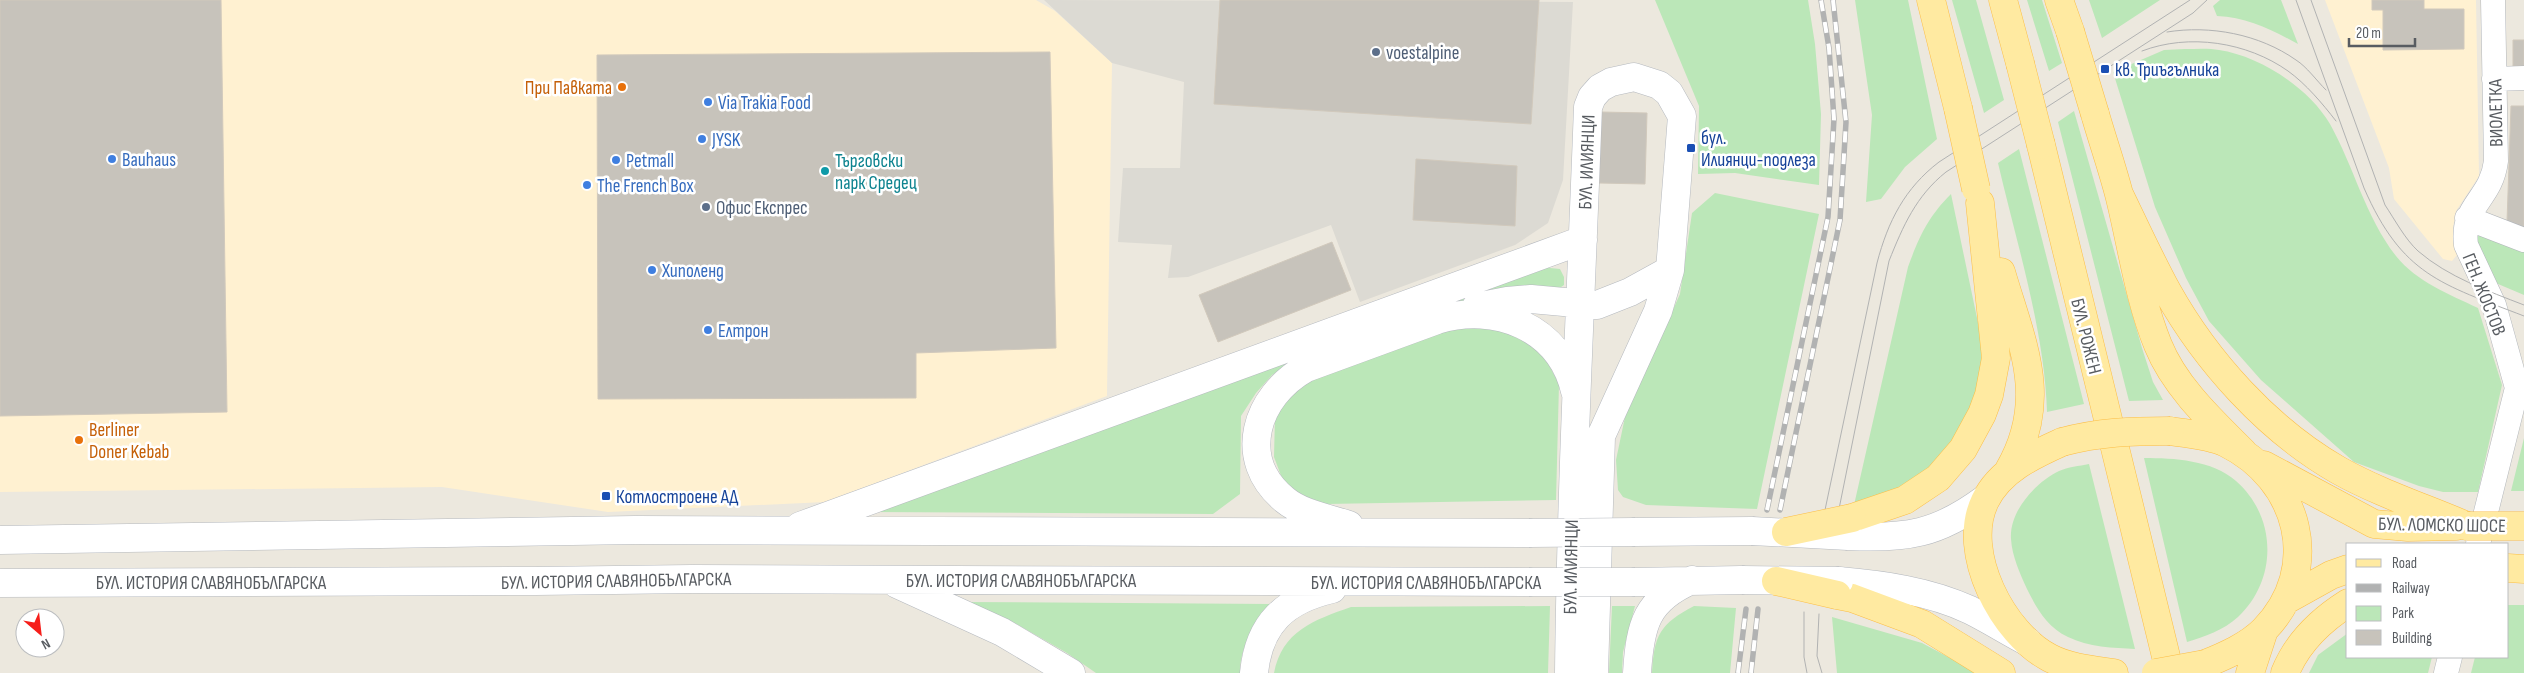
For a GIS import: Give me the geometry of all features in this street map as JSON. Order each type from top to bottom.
[{"type":"main road","points":[[0,540],[635,530],[1529,533],[1786,532],[1850,527],[1896,537],[1919,533],[1954,520],[1986,499],[2010,470],[2021,447],[2031,408],[2030,377],[1978,196],[1931,0]]},
{"type":"main road","name":"БУЛ. РОЖЕН","points":[[2002,0],[2041,145],[2170,673]]},
{"type":"main road","points":[[2059,0],[2120,196],[2145,304],[2158,346],[2200,409],[2270,475],[2286,500],[2295,525],[2298,558],[2292,585],[2286,600],[2264,630],[2238,649],[2205,664],[2156,673]]},
{"type":"main road","name":"БУЛ. ИЛИЯНЦИ","points":[[1569,673],[1571,509],[1578,400],[1588,107],[1592,96],[1611,82],[1634,78],[1647,80],[1659,85],[1669,93],[1682,116],[1670,270],[1658,311],[1601,436],[1594,673]]},
{"type":"main road","points":[[1850,527],[1905,500],[1938,478],[1963,449],[1990,395],[1996,358],[1978,196]]},
{"type":"main road","points":[[2120,196],[2167,291],[2187,323],[2209,354],[2258,407],[2309,451],[2337,470],[2473,535]]},
{"type":"main road","points":[[784,532],[1583,240]]},
{"type":"main road","points":[[1374,533],[1296,508],[1277,493],[1269,482],[1258,456],[1257,430],[1266,405],[1283,383],[1306,368],[1437,320],[1484,305],[1508,300],[1557,299],[1597,304],[1614,299],[1670,270]]},
{"type":"main road","points":[[1437,320],[1470,313],[1488,314],[1520,323],[1535,332],[1558,355],[1570,376],[1578,400]]},
{"type":"main road","points":[[2010,470],[2030,457],[2062,442],[2090,435],[2121,431],[2170,432],[2207,437],[2224,442],[2249,457]]},
{"type":"main road","name":"БУЛ. ЛОМСКО ШОСЕ","points":[[2249,457],[2363,520],[2374,524],[2473,535],[2524,526]]},
{"type":"main road","points":[[1986,499],[1982,509],[1978,537],[1983,571],[1989,588],[2004,614],[2047,658]]},
{"type":"main road","points":[[2509,568],[2524,568]]},
{"type":"main road","points":[[2286,600],[2331,575],[2346,570]]},
{"type":"main road","points":[[886,580],[1002,632],[1071,673]]},
{"type":"main road","name":"БУЛ. ИСТОРИЯ СЛАВЯНОБЪЛГАРСКА","points":[[0,583],[886,580],[1356,583],[1742,580],[1776,581],[1838,588]]},
{"type":"main road","points":[[1637,673],[1638,650],[1644,624],[1655,603],[1674,588],[1692,580]]},
{"type":"main road","points":[[1254,673],[1256,653],[1262,635],[1273,619],[1301,600],[1325,590],[1356,583]]},
{"type":"main road","points":[[1838,588],[1888,585],[1930,596],[1970,610],[2047,658],[2076,667],[2114,673]]},
{"type":"main road","points":[[1838,588],[1852,598],[1922,624],[2001,673]]},
{"type":"main road","points":[[2285,673],[2302,642],[2320,623],[2346,604]]},
{"type":"main road","points":[[2250,673],[2264,630]]},
{"type":"street","name":"ВИОЛЕТКА","points":[[2467,218],[2490,187],[2496,161],[2493,0]]},
{"type":"street","points":[[2494,79],[2524,78]]},
{"type":"street","points":[[2467,218],[2524,240]]},
{"type":"street","name":"ГЕН. ЖОСТОВ","points":[[2467,218],[2466,245],[2494,304],[2517,388],[2473,535]]},
{"type":"street","points":[[2446,673],[2450,658]]},
{"type":"shaded area","points":[[0,0],[1036,0],[1055,11],[1112,63],[1107,396],[825,502],[608,512],[442,487],[0,492]]},
{"type":"shaded area","points":[[1044,0],[1573,2],[1563,180],[1548,223],[1515,245],[1360,302],[1331,225],[1188,277],[1168,278],[1172,245],[1118,242],[1123,168],[1180,168],[1184,82],[1112,63]]},
{"type":"shaded area","points":[[2325,0],[2476,0],[2479,176],[2456,211],[2453,227],[2457,255],[2452,261],[2443,259],[2394,199],[2389,168]]},
{"type":"green space","points":[[1655,0],[1808,0],[1815,44],[1821,114],[1819,185],[1735,173],[1698,174],[1699,106]]},
{"type":"green space","points":[[1855,0],[1908,0],[1937,139],[1905,167],[1881,199],[1866,202],[1872,115]]},
{"type":"green space","points":[[1952,0],[1976,0],[2004,100],[1984,113]]},
{"type":"green space","points":[[2027,0],[2042,0],[2062,63],[2049,71]]},
{"type":"green space","points":[[2089,0],[2160,0],[2102,38]]},
{"type":"green space","points":[[2220,0],[2281,0],[2298,44],[2269,29],[2249,22],[2217,16],[2213,6]]},
{"type":"green space","points":[[2164,50],[2219,50],[2251,59],[2282,76],[2310,98],[2330,124],[2376,225],[2396,256],[2404,265],[2424,280],[2478,308],[2502,385],[2478,492],[2443,492],[2419,486],[2354,462],[2261,380],[2209,321],[2186,278],[2155,207],[2113,72]]},
{"type":"green space","points":[[2074,111],[2142,348],[2153,382],[2163,400],[2129,401],[2058,122]]},
{"type":"green space","points":[[2019,149],[2084,404],[2047,412],[2041,350],[2035,319],[1998,163]]},
{"type":"green space","points":[[1715,193],[1819,214],[1757,509],[1646,505],[1623,497],[1618,490],[1616,460],[1625,417],[1680,294],[1692,213]]},
{"type":"green space","points":[[1951,194],[1981,337],[1982,373],[1975,405],[1962,430],[1923,476],[1905,486],[1854,505],[1908,267],[1925,228],[1936,211]]},
{"type":"green space","points":[[2475,226],[2524,245],[2524,295],[2491,281],[2471,237]]},
{"type":"green space","points":[[1540,267],[1560,269],[1564,277],[1564,285],[1555,291],[1291,363],[1272,375],[1256,393],[1241,416],[1240,494],[1213,514],[868,512]]},
{"type":"green space","points":[[1481,318],[1540,348],[1559,384],[1556,500],[1326,504],[1301,495],[1283,481],[1274,457],[1275,416],[1293,391],[1324,371]]},
{"type":"green space","points":[[2524,438],[2524,491],[2511,491]]},
{"type":"green space","points":[[2144,458],[2180,460],[2204,464],[2226,474],[2236,481],[2249,496],[2259,512],[2265,530],[2267,548],[2266,567],[2260,585],[2251,602],[2227,626],[2187,642]]},
{"type":"green space","points":[[2089,464],[2135,649],[2084,643],[2068,637],[2054,628],[2043,617],[2031,596],[2019,571],[2013,552],[2011,539],[2014,518],[2033,490],[2059,471]]},
{"type":"green space","points":[[960,602],[1277,604],[1262,618],[1246,643],[1240,673],[1096,673],[1067,653],[1011,621]]},
{"type":"green space","points":[[2509,605],[2524,605],[2524,673],[2471,673],[2475,658],[2509,658]]},
{"type":"green space","points":[[1550,606],[1548,673],[1274,673],[1284,647],[1292,637],[1312,623],[1351,607]]},
{"type":"green space","points":[[1612,606],[1635,606],[1623,652],[1622,673],[1609,673]]},
{"type":"green space","points":[[1694,606],[1736,608],[1730,673],[1652,673],[1655,649],[1661,632],[1673,619]]},
{"type":"green space","points":[[1832,617],[1922,643],[1978,673],[1837,673]]},
{"type":"green space","points":[[2346,634],[2346,658],[2432,658],[2428,673],[2309,673],[2318,655]]},
{"type":"building","name":"Bauhaus","points":[[0,0],[221,0],[227,412],[0,416]]},
{"type":"building","name":"voestalpine","points":[[1220,0],[1539,0],[1531,124],[1214,104]]},
{"type":"building","points":[[2372,0],[2424,0],[2424,9],[2464,9],[2464,49],[2383,50],[2383,10],[2372,10]]},
{"type":"building","points":[[2513,40],[2524,40],[2524,66],[2513,66]]},
{"type":"building","name":"Търговски парк Средец","points":[[1050,52],[1056,348],[916,353],[916,398],[598,399],[597,55]]},
{"type":"building","points":[[2511,106],[2524,106],[2524,228],[2507,222]]},
{"type":"building","points":[[1601,112],[1647,113],[1645,184],[1599,183]]},
{"type":"building","points":[[1416,159],[1517,166],[1515,226],[1413,220]]},
{"type":"building","points":[[1332,242],[1351,290],[1218,342],[1199,295]]},
{"type":"tram line","points":[[1825,510],[1877,263],[1892,219],[1907,194],[1939,162],[2190,0]]},
{"type":"tram line","points":[[1839,509],[1889,261],[1905,224],[1918,201],[1946,172],[2193,13],[2207,0]]},
{"type":"tram line","points":[[2296,0],[2364,188],[2378,217],[2393,240],[2409,258],[2427,273],[2469,295],[2524,316]]},
{"type":"tram line","points":[[2311,0],[2385,205],[2404,235],[2418,251],[2455,276],[2524,305]]},
{"type":"tram line","points":[[2167,32],[2183,30],[2217,31],[2250,38],[2282,51],[2300,63],[2326,90]]},
{"type":"tram line","points":[[2142,51],[2179,42],[2198,42],[2217,43],[2254,53],[2272,61],[2295,76],[2336,121]]},
{"type":"tram line","points":[[1804,612],[1804,657],[1807,673]]},
{"type":"tram line","points":[[1819,614],[1817,656],[1822,673]]},
{"type":"railway","points":[[1767,510],[1828,217],[1834,119],[1829,48],[1821,0]]},
{"type":"railway","points":[[1780,510],[1840,220],[1846,122],[1833,0]]},
{"type":"railway","points":[[1738,673],[1746,609]]},
{"type":"railway","points":[[1751,673],[1758,609]]},
{"type":"place","name":"voestalpine","points":[[1376,52]]},
{"type":"place","name":"кв. Триъгълника","points":[[2105,69]]},
{"type":"place","name":"При Павката","points":[[622,87]]},
{"type":"place","name":"Via Trakia Food","points":[[708,102]]},
{"type":"place","name":"JYSK","points":[[702,139]]},
{"type":"place","name":"бул. Илиянци-подлеза","points":[[1691,148]]},
{"type":"place","name":"Bauhaus","points":[[112,159]]},
{"type":"place","name":"Petmall","points":[[616,160]]},
{"type":"place","name":"Търговски парк Средец","points":[[825,171]]},
{"type":"place","name":"The French Box","points":[[587,185]]},
{"type":"place","name":"Офис Експрес","points":[[706,207]]},
{"type":"place","name":"Хиполенд","points":[[652,270]]},
{"type":"place","name":"Елтрон","points":[[708,330]]},
{"type":"place","name":"Berliner Doner Kebab","points":[[79,440]]},
{"type":"place","name":"Котлостроене АД","points":[[606,496]]}]
